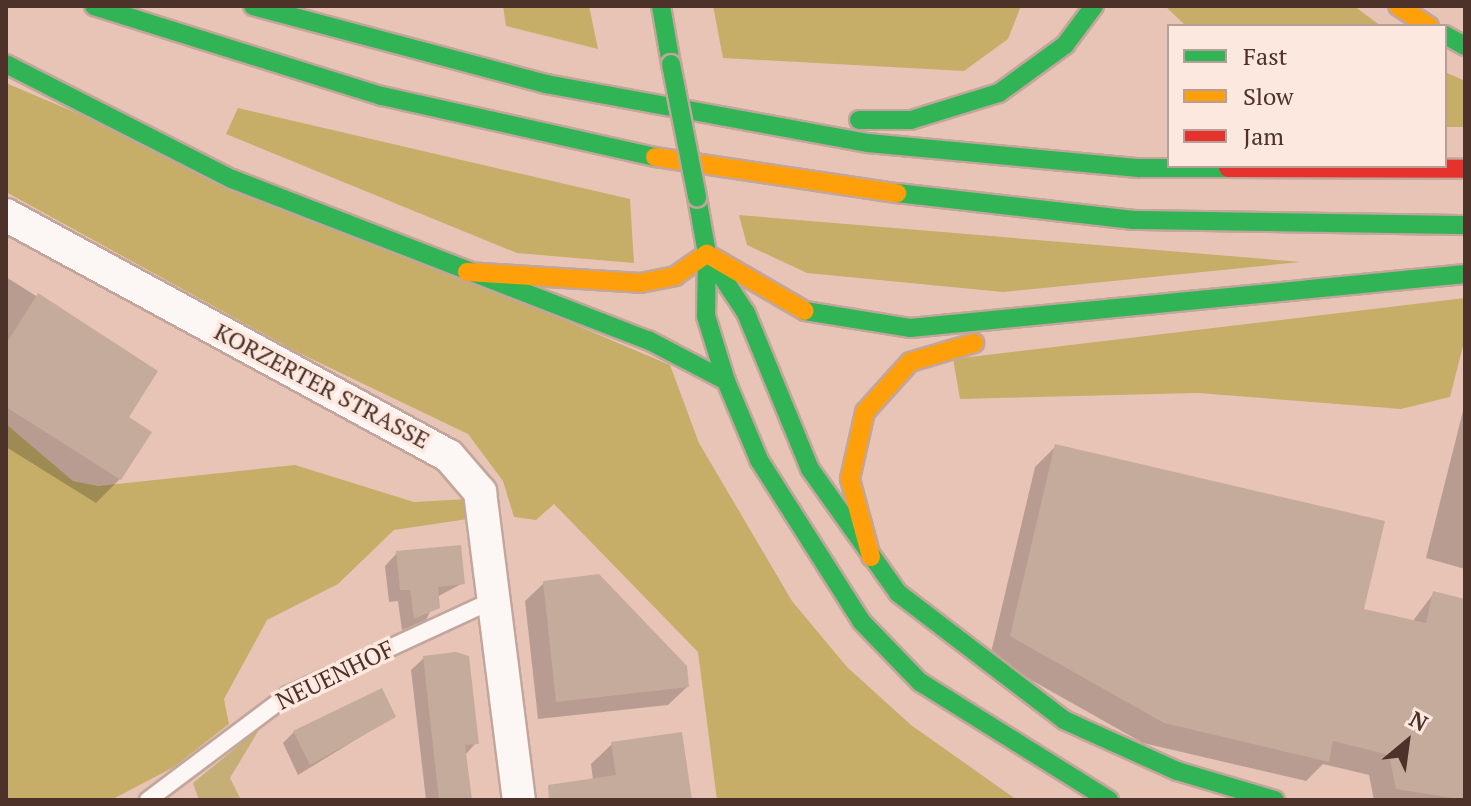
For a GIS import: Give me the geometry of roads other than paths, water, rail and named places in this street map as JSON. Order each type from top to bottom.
[{"type":"main road","points":[[94,6],[382,96],[728,173],[1133,220],[1465,225]]},
{"type":"main road","points":[[253,6],[465,65],[729,121],[995,158],[1139,168],[1465,169]]},
{"type":"main road","points":[[661,6],[707,254],[706,316],[726,381],[759,460],[861,621],[920,682],[1109,800]]},
{"type":"main road","points":[[729,121],[911,120],[958,109],[1031,73],[1094,6]]},
{"type":"main road","points":[[1398,6],[1426,24]]},
{"type":"main road","points":[[1447,36],[1465,46]]},
{"type":"main road","points":[[6,64],[232,179],[648,340],[726,381]]},
{"type":"main road","points":[[467,272],[640,283],[675,276],[707,254]]},
{"type":"main road","points":[[707,254],[770,295],[833,321],[910,328],[1041,318],[1465,274]]},
{"type":"main road","points":[[707,254],[746,313],[798,446],[871,557],[957,645],[1064,720],[1177,771],[1275,800]]},
{"type":"main road","points":[[871,557],[851,463],[879,390],[921,356],[1041,318]]},
{"type":"street","name":"KORZERTER STRASSE","points":[[6,215],[449,456],[480,492],[496,599],[519,800]]},
{"type":"lane","name":"NEUENHOF","points":[[148,800],[288,695],[496,599]]}]
